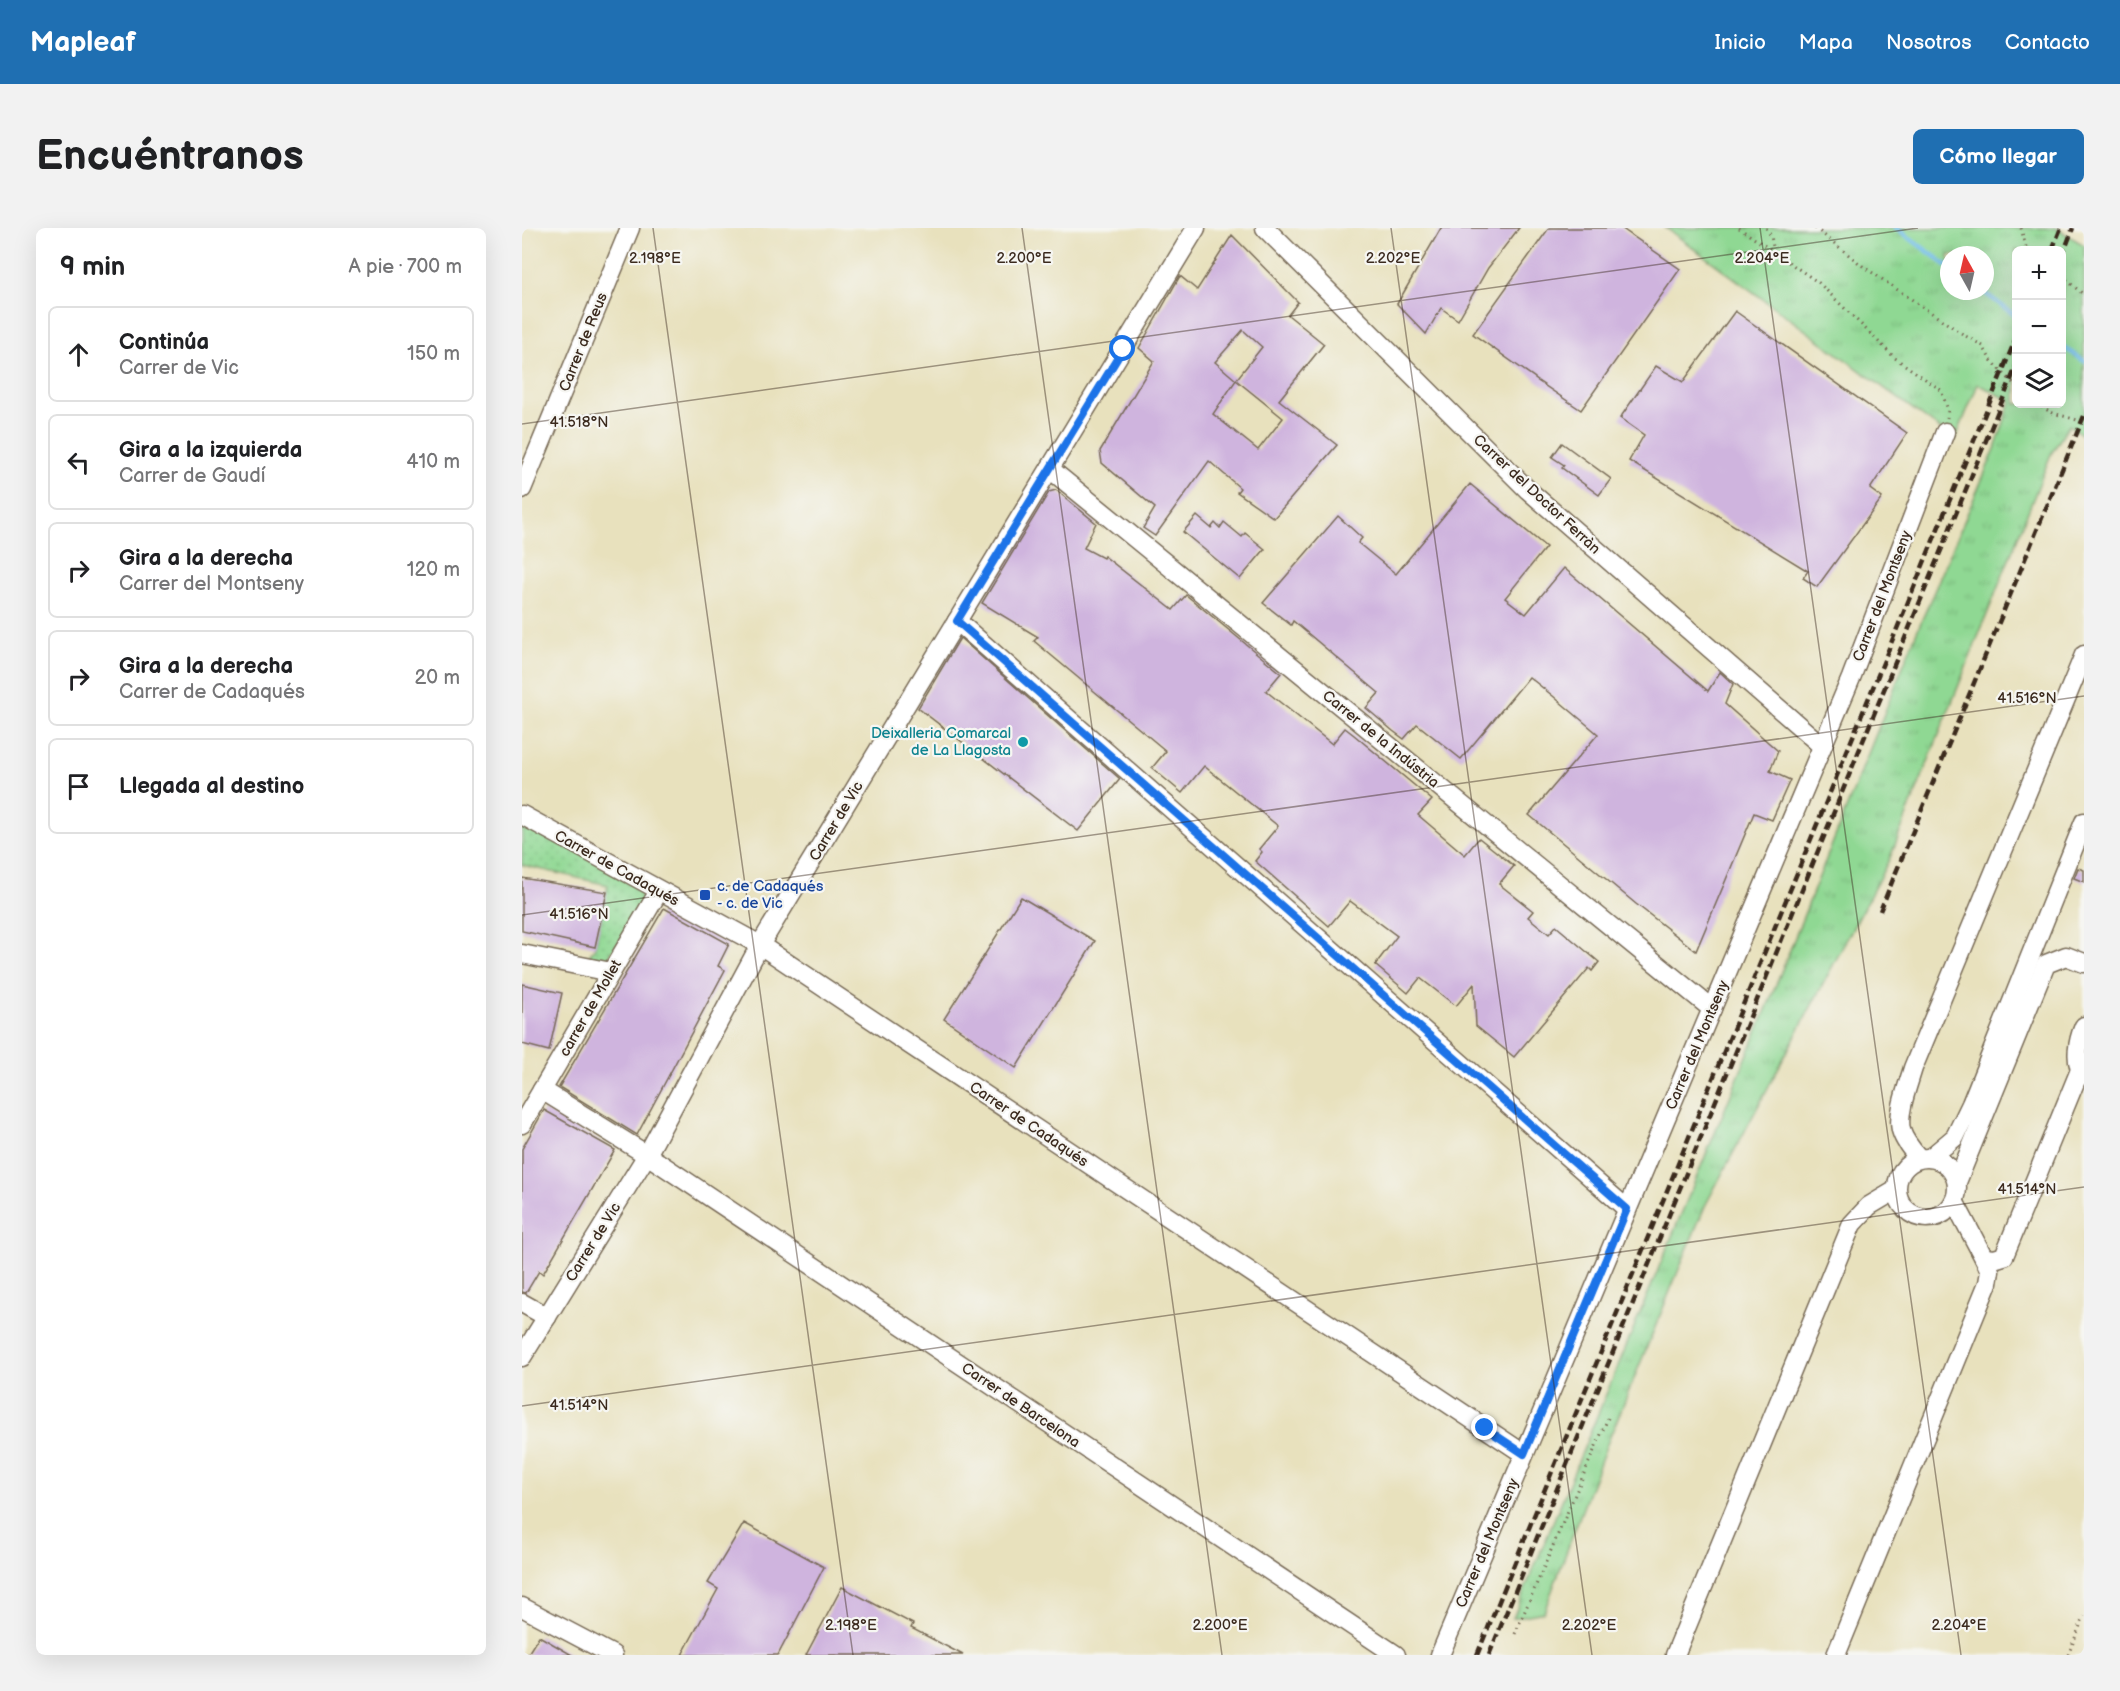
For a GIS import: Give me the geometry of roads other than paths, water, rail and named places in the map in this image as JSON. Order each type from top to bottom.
[{"type":"street","name":"Carrer de Reus","points":[[522,489],[630,228]]},
{"type":"street","name":"Carrer de Vic","points":[[522,1357],[647,1155],[760,945],[1196,228]]},
{"type":"street","name":"Carrer del Doctor Ferràn","points":[[1265,228],[1528,490],[1822,746]]},
{"type":"street","name":"Carrer del Montseny","points":[[1440,1655],[1822,746],[1945,432]]},
{"type":"street","name":"Carrer de la Indústria","points":[[1050,469],[1712,1009]]},
{"type":"street","points":[[957,621],[1627,1209]]},
{"type":"street","points":[[2084,655],[1913,1068],[1902,1103],[1901,1128],[1908,1144],[1924,1158],[1940,1160],[1948,1166],[1957,1182],[1957,1192],[1949,1209],[1932,1218],[1913,1215],[1899,1200],[1896,1190],[1897,1180],[1909,1163],[1924,1158],[1955,1137],[1971,1104],[2079,843],[2084,822]]},
{"type":"street","name":"Carrer de Cadaqués","points":[[522,815],[760,945],[1524,1454]]},
{"type":"street","name":"carrer de Mollet","points":[[522,1125],[659,891]]},
{"type":"street","points":[[522,954],[611,972]]},
{"type":"street","points":[[1957,1182],[2046,964],[2066,956],[2084,963]]},
{"type":"street","points":[[1984,1258],[1994,1259],[2004,1256],[2082,1072],[2077,1042],[2084,1026]]},
{"type":"street","name":"Carrer de Barcelona","points":[[542,1090],[647,1155],[1396,1655]]},
{"type":"street","points":[[1675,1655],[1852,1224],[1869,1206],[1896,1190]]},
{"type":"street","points":[[1836,1655],[1988,1283],[1990,1271],[1954,1201]]},
{"type":"street","points":[[1941,1215],[1959,1234],[1988,1283]]},
{"type":"street","points":[[522,1303],[547,1317]]},
{"type":"street","points":[[522,1607],[613,1655]]},
{"type":"waterway","points":[[1896,228],[1940,260]]},
{"type":"waterway","points":[[1994,300],[2012,313]]},
{"type":"waterway","points":[[2066,349],[2084,361]]},
{"type":"railway","points":[[2054,246],[2061,228]]},
{"type":"railway","points":[[2066,246],[2073,228]]},
{"type":"railway","points":[[1477,1655],[2012,348]]},
{"type":"railway","points":[[1489,1655],[2012,377]]},
{"type":"railway","points":[[1880,911],[2084,416]]},
{"type":"place","name":"Deixalleria Comarcal de La Llagosta","points":[[1023,742]]},
{"type":"place","name":"c. de Cadaqués - c. de Vic","points":[[705,895]]}]
